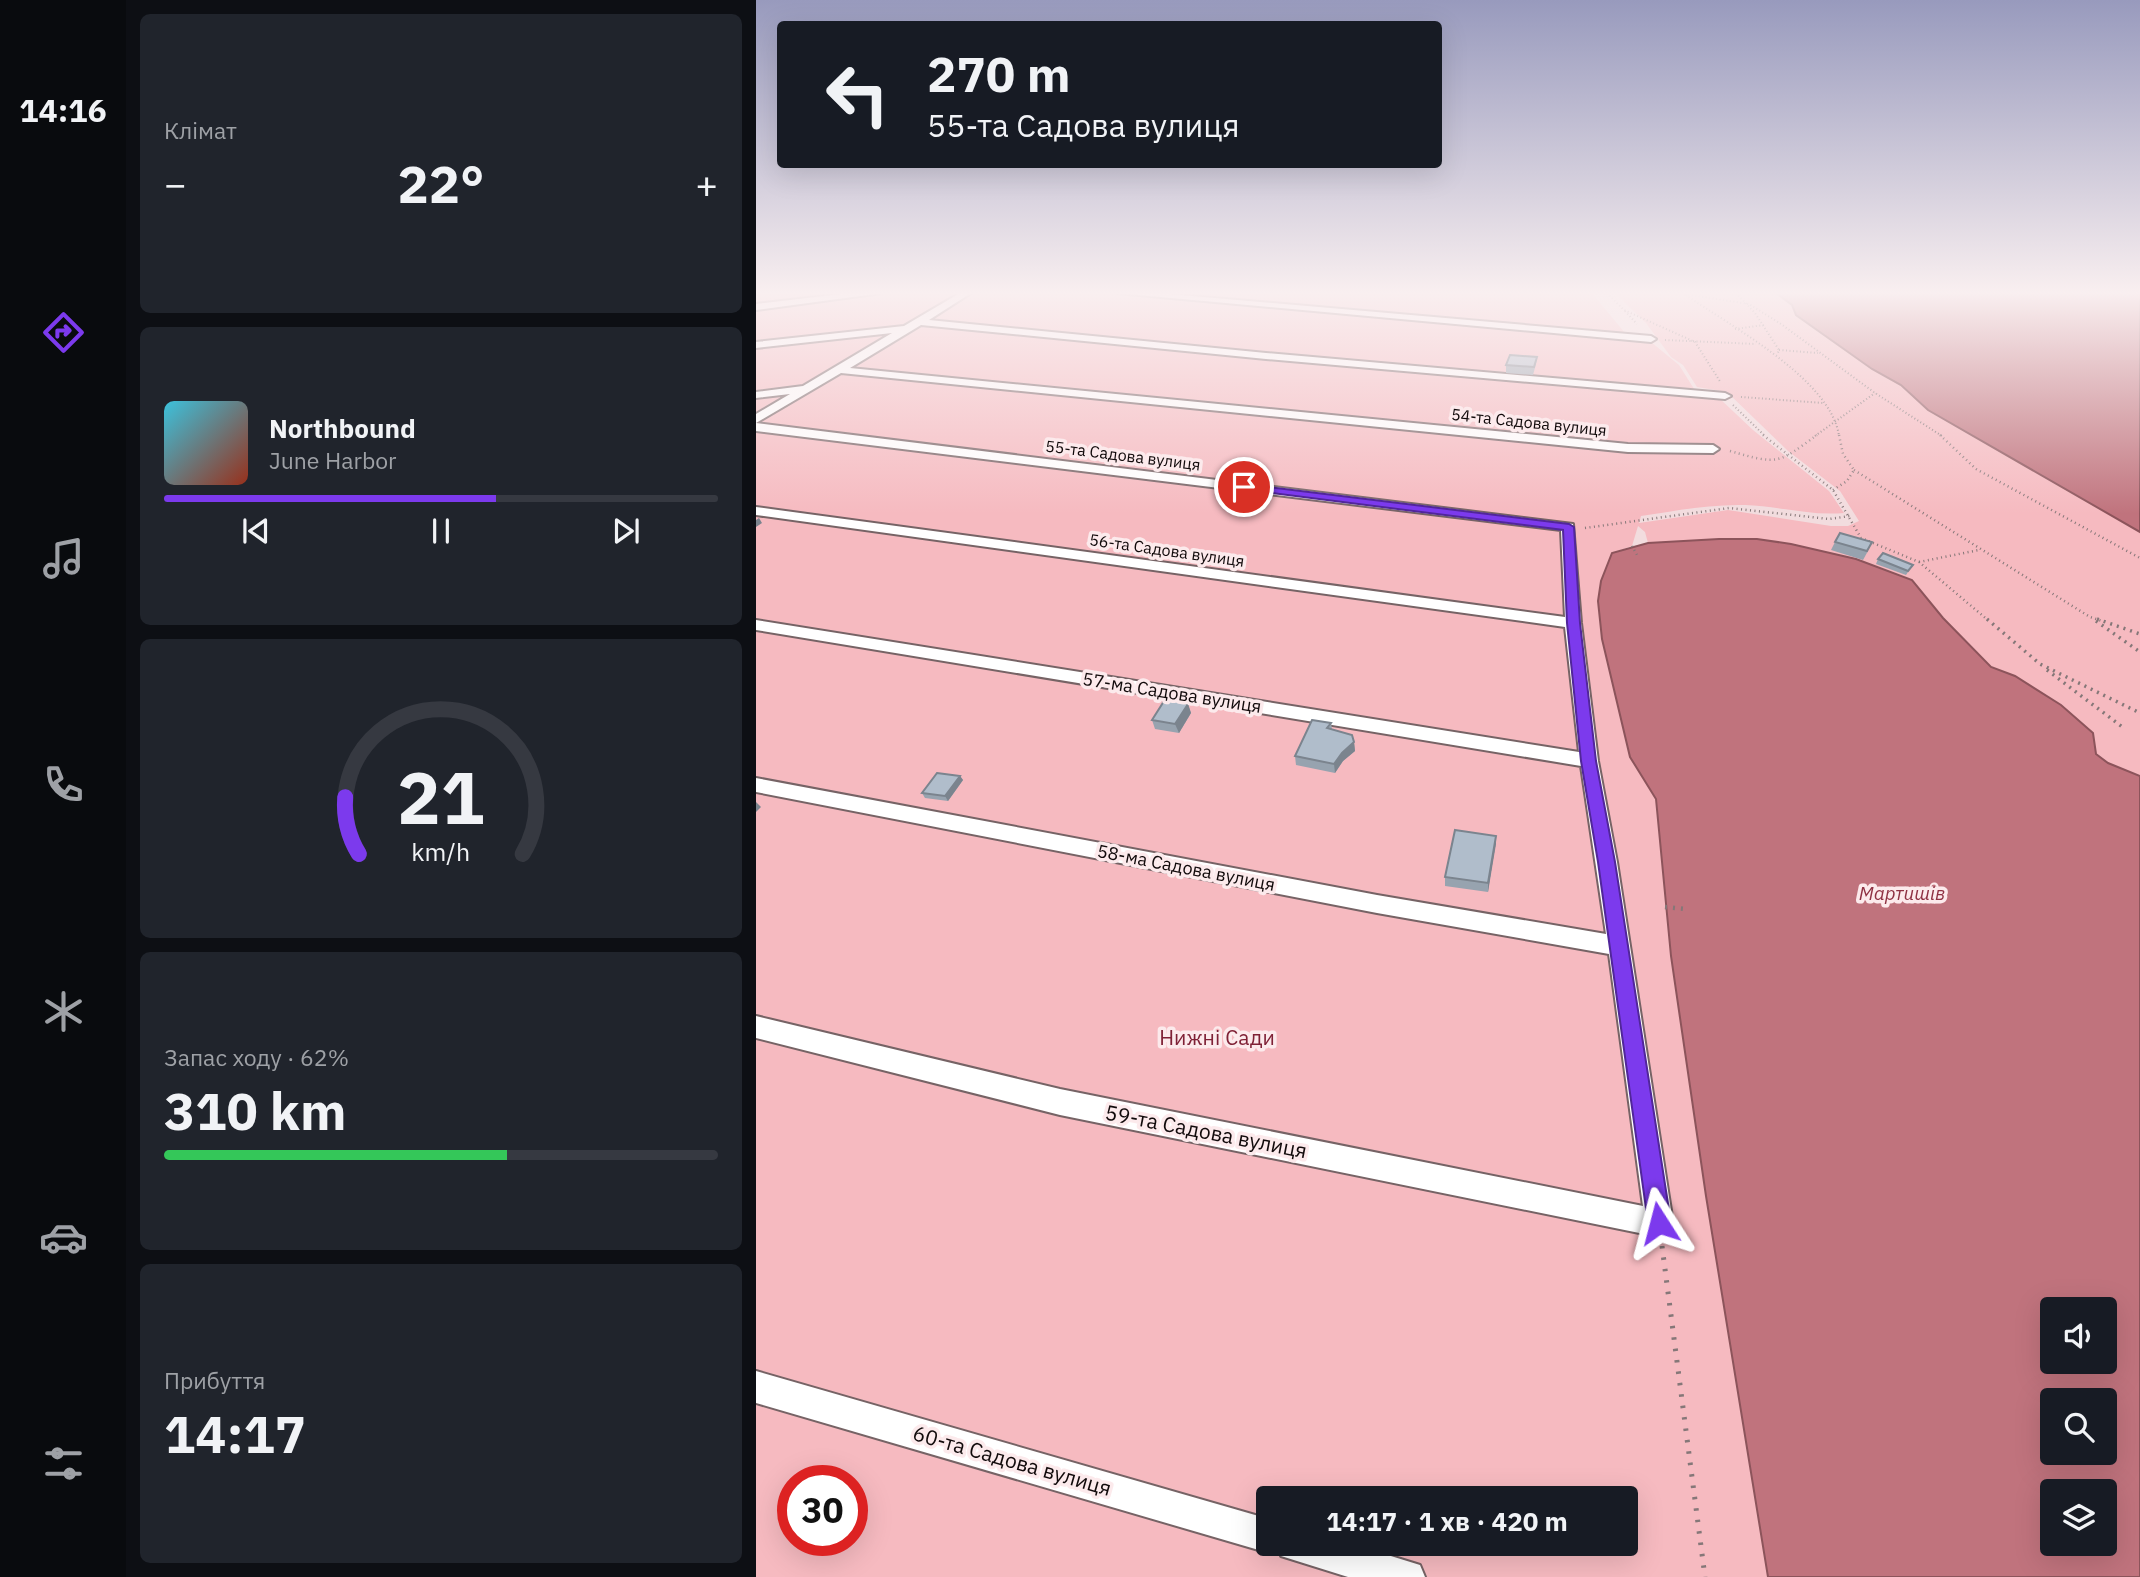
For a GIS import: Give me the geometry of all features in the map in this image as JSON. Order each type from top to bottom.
[{"type":"street","points":[[756,419],[847,367]]},
{"type":"street","points":[[1388,367],[1725,396]]},
{"type":"street","name":"54-та Садова вулиця","points":[[841,370],[1615,447],[1713,449]]},
{"type":"street","points":[[756,395],[809,388]]},
{"type":"street","name":"55-та Садова вулиця","points":[[756,427],[1569,527]]},
{"type":"street","name":"56-та Садова вулиця","points":[[756,512],[1573,623]]},
{"type":"street","points":[[1569,527],[1573,623],[1589,761],[1607,862],[1659,1223]]},
{"type":"street","name":"57-ма Садова вулиця","points":[[756,625],[1589,761]]},
{"type":"street","name":"58-ма Садова вулиця","points":[[756,785],[1377,904],[1617,946]]},
{"type":"street","name":"59-та Садова вулиця","points":[[756,1027],[1060,1102],[1659,1223]]},
{"type":"street","name":"60-та Садова вулиця","points":[[756,1387],[1256,1532]]},
{"type":"street","points":[[1335,1556],[1408,1577]]},
{"type":"path","points":[[1790,367],[1837,422],[1842,453],[1854,470],[2090,617],[2140,652]]},
{"type":"path","points":[[1838,367],[1941,435],[1976,470],[2140,558]]},
{"type":"path","points":[[1713,449],[1767,462],[1782,460],[1875,393]]},
{"type":"path","points":[[1725,396],[1823,404]]},
{"type":"path","points":[[1833,491],[1847,481],[1854,470]]},
{"type":"path","points":[[1569,527],[1592,528],[1728,508],[1829,519],[1850,516],[1861,538],[1919,562],[2040,664],[2126,729]]},
{"type":"path","points":[[1632,546],[1637,555]]},
{"type":"path","points":[[1919,562],[1981,550]]},
{"type":"path","points":[[2090,617],[2140,634]]},
{"type":"path","points":[[2040,664],[2140,713]]},
{"type":"path","points":[[1665,908],[1685,909]]},
{"type":"path","points":[[1659,1223],[1705,1577]]},
{"type":"green space","name":"Нижні Сади","points":[[756,367],[1680,367],[1696,392],[1718,397],[1753,430],[1829,491],[1844,513],[1745,505],[1719,506],[1641,516],[1639,523],[1728,510],[1831,526],[1848,526],[1859,521],[1840,491],[1788,451],[1727,392],[1697,387],[1684,367],[1869,367],[1901,385],[1928,410],[2140,532],[2140,776],[2108,763],[2095,754],[2015,676],[1991,668],[1943,618],[1912,580],[1856,559],[1758,539],[1648,543],[1645,532],[1638,526],[1632,546],[1612,553],[1601,581],[1598,601],[1602,639],[1630,757],[1656,799],[1671,956],[1706,1196],[1768,1577],[756,1577]]},
{"type":"water","points":[[1869,367],[2140,367],[2140,532],[1928,410],[1901,385]]},
{"type":"water","name":"Мартишів","points":[[1757,539],[1856,559],[1912,580],[1943,618],[1991,667],[2015,676],[2061,705],[2093,733],[2096,754],[2108,763],[2140,776],[2140,1577],[1768,1577],[1706,1196],[1671,956],[1656,799],[1630,757],[1602,639],[1598,601],[1601,581],[1612,553],[1648,543]]},
{"type":"building","points":[[1840,533],[1872,542],[1867,551],[1835,542]]},
{"type":"building","points":[[1883,553],[1913,565],[1908,571],[1878,559]]},
{"type":"building","points":[[1166,698],[1188,704],[1175,724],[1152,720]]},
{"type":"building","points":[[1312,720],[1331,723],[1327,728],[1352,735],[1354,742],[1334,764],[1295,756]]},
{"type":"building","points":[[937,773],[960,776],[945,796],[922,793]]},
{"type":"building","points":[[1455,830],[1496,836],[1488,883],[1445,877]]},
{"type":"route","points":[[1244,487],[1569,527],[1573,623],[1589,761],[1607,862],[1659,1223]]}]
